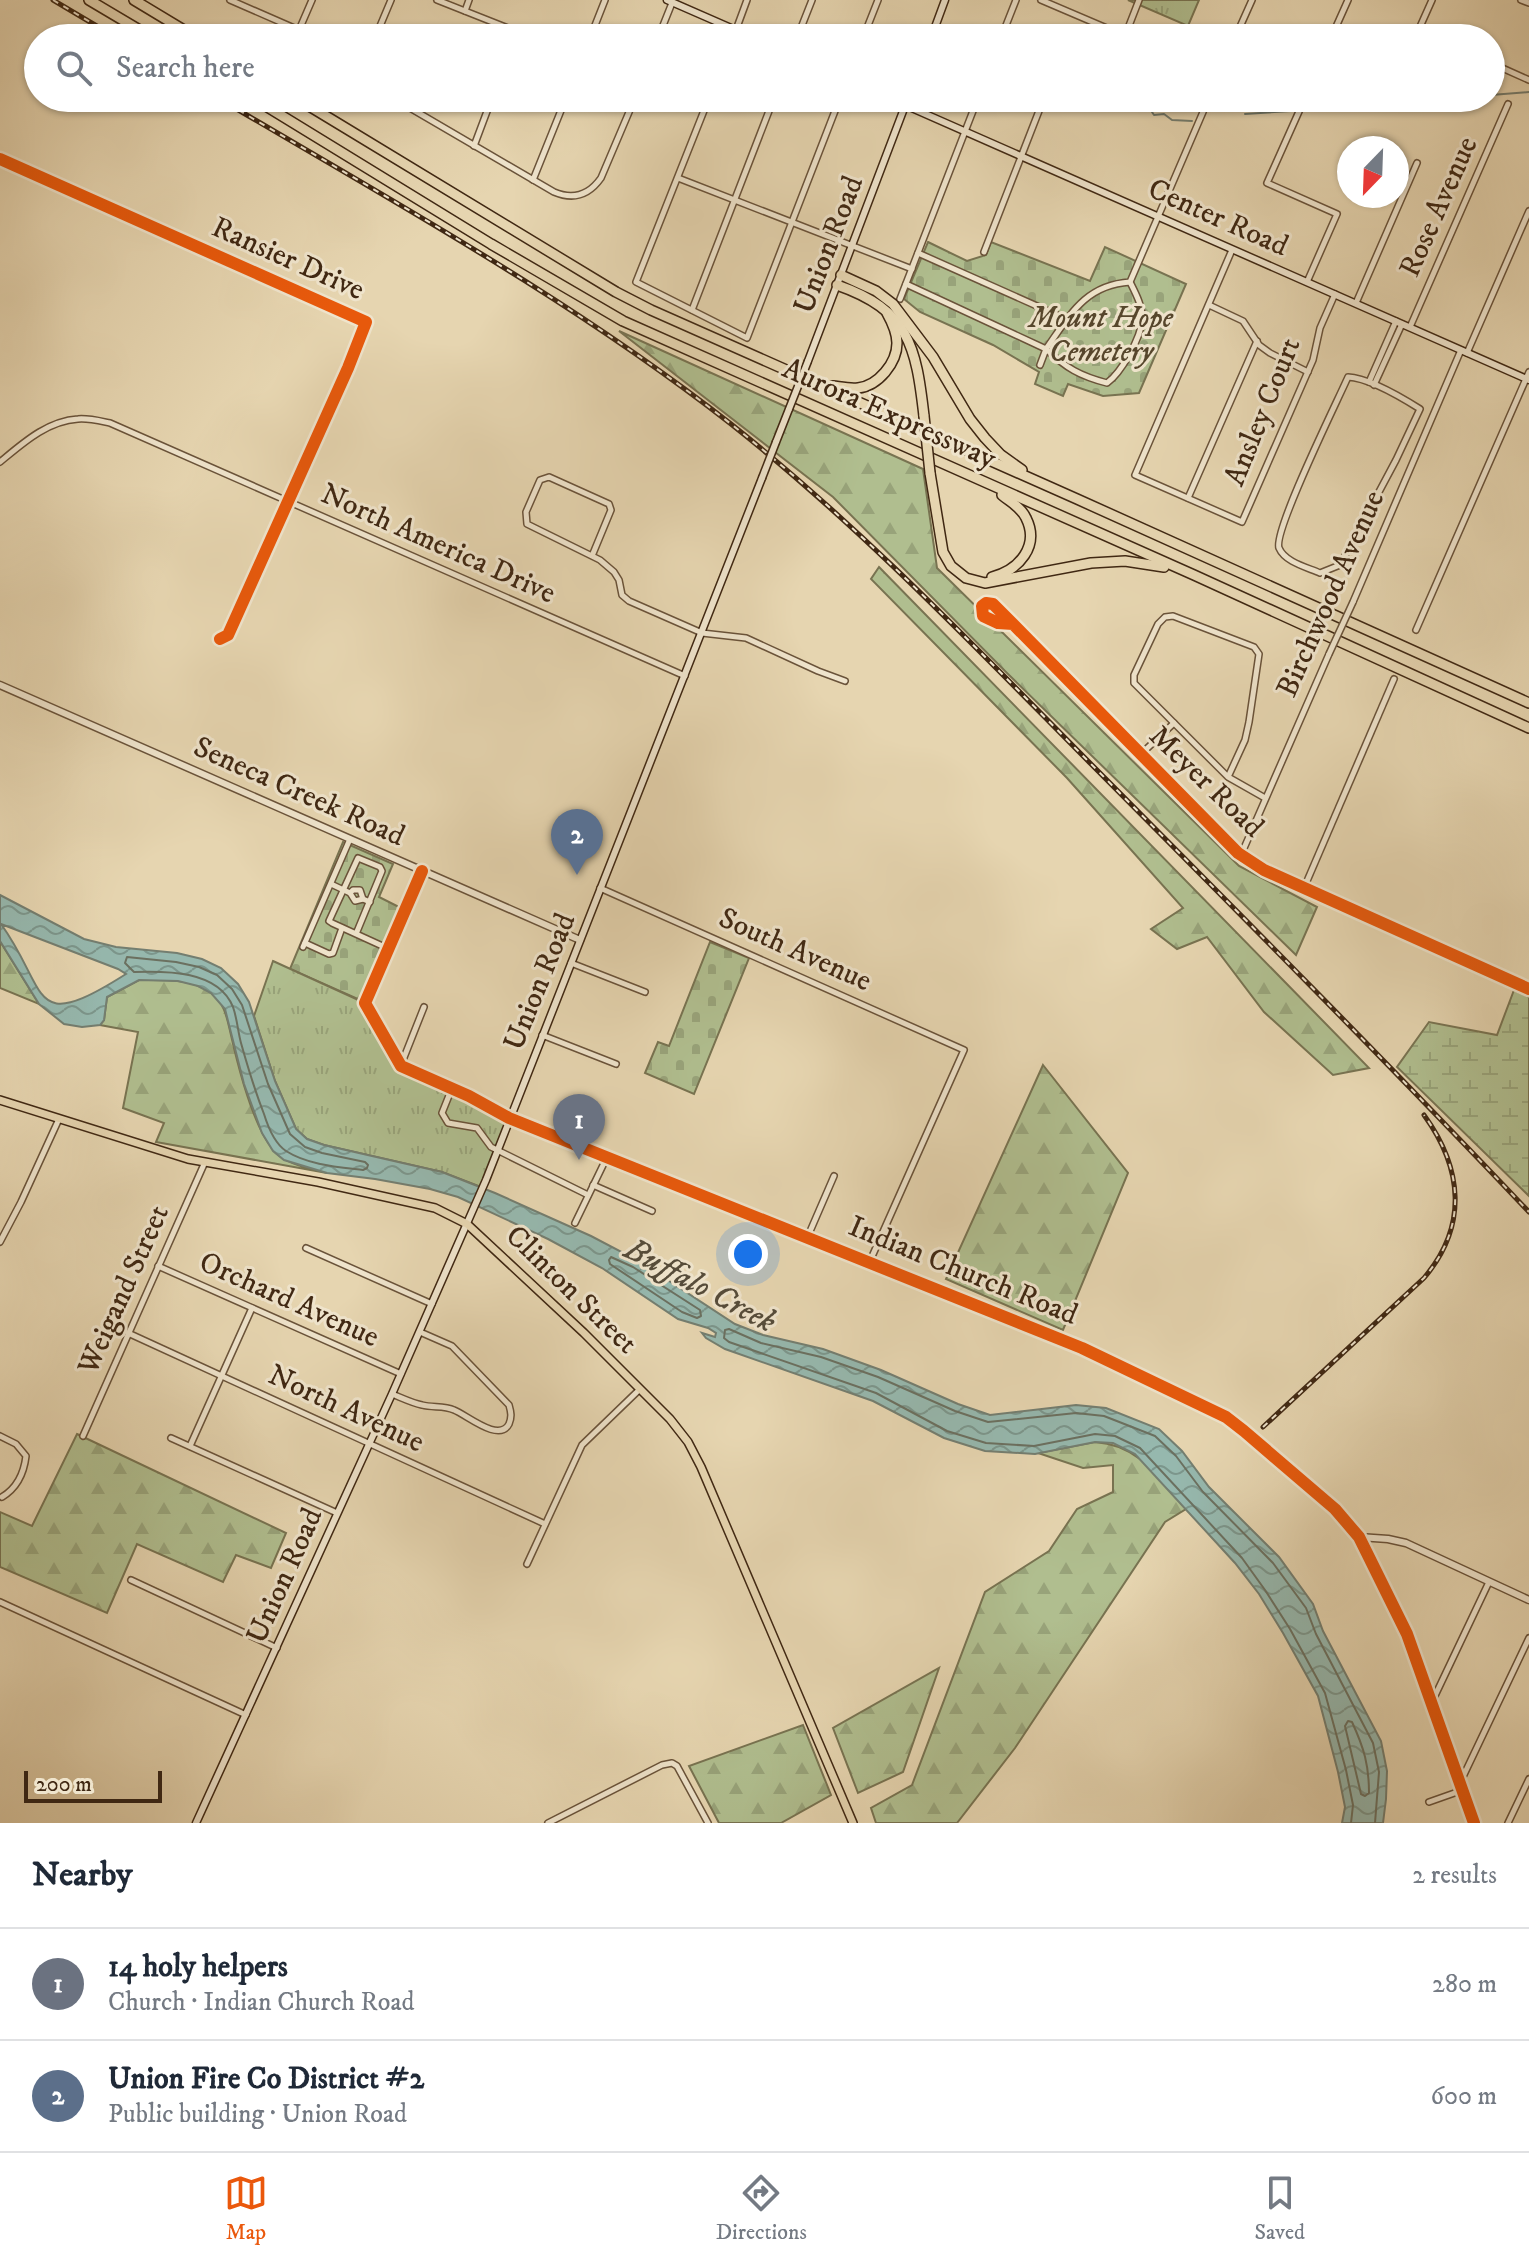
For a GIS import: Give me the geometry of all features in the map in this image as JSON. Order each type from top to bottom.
[{"type":"highway","points":[[89,0],[129,24]]},
{"type":"highway","points":[[134,0],[174,24]]},
{"type":"highway","name":"Aurora Expressway","points":[[276,112],[623,321],[1529,728]]},
{"type":"highway","name":"Aurora Expressway","points":[[319,112],[616,292],[651,310],[1529,703]]},
{"type":"highway","points":[[839,280],[899,322],[916,362],[927,417]]},
{"type":"highway","points":[[839,280],[876,291],[893,304],[933,357],[985,438],[1001,455],[1041,483]]},
{"type":"highway","points":[[820,384],[857,388],[867,386],[887,370],[897,346],[886,310]]},
{"type":"highway","points":[[908,322],[923,369],[943,552],[951,566],[966,578],[985,583],[1091,563],[1125,561],[1153,564],[1194,575]]},
{"type":"highway","points":[[933,474],[947,551],[959,568],[977,577],[990,578],[1007,573],[1018,565],[1030,541],[1029,526],[1019,508],[989,486]]},
{"type":"main road","points":[[936,24],[945,0]]},
{"type":"main road","points":[[670,1],[715,24]]},
{"type":"main road","name":"Union Road","points":[[196,1823],[486,1180],[903,112]]},
{"type":"main road","name":"Center Road","points":[[927,112],[1232,250],[1528,377]]},
{"type":"main road","name":"Seneca Creek Road","points":[[0,685],[580,940]]},
{"type":"main road","name":"Clinton Street","points":[[0,1100],[188,1159],[318,1182],[435,1208],[467,1224],[640,1389],[676,1427],[695,1455],[853,1823]]},
{"type":"main road","name":"Indian Church Road","points":[[509,1118],[1082,1348],[1226,1417],[1335,1509],[1359,1537],[1407,1634],[1474,1823]]},
{"type":"main road","points":[[1359,1537],[1406,1543],[1529,1600]]},
{"type":"street","points":[[230,0],[285,24]]},
{"type":"street","points":[[302,24],[312,0]]},
{"type":"street","points":[[381,24],[391,0]]},
{"type":"street","points":[[437,0],[498,24]]},
{"type":"street","points":[[465,11],[469,0]]},
{"type":"street","points":[[596,24],[605,0]]},
{"type":"street","points":[[739,24],[747,0]]},
{"type":"street","points":[[803,24],[812,0]]},
{"type":"street","points":[[869,24],[878,0]]},
{"type":"street","points":[[1007,24],[1016,0]]},
{"type":"street","points":[[1041,0],[1097,24]]},
{"type":"street","points":[[1131,24],[1139,0]]},
{"type":"street","points":[[1241,24],[1252,0]]},
{"type":"street","points":[[1337,24],[1348,0]]},
{"type":"street","points":[[1421,24],[1432,0]]},
{"type":"street","points":[[1521,0],[1529,3]]},
{"type":"street","points":[[663,24],[670,1]]},
{"type":"street","points":[[1505,69],[1529,80]]},
{"type":"street","name":"Rose Avenue","points":[[1505,111],[1508,104]]},
{"type":"street","points":[[418,112],[565,196],[580,195],[592,189],[601,178],[629,112]]},
{"type":"street","points":[[474,146],[487,112]]},
{"type":"street","points":[[533,180],[560,112]]},
{"type":"street","points":[[704,112],[636,282],[747,338],[835,112]]},
{"type":"street","points":[[692,310],[769,112]]},
{"type":"street","points":[[900,299],[972,112]]},
{"type":"street","points":[[984,252],[1039,112]]},
{"type":"street","points":[[906,284],[1046,349],[1064,367],[1107,383],[1127,358],[1140,329],[1143,318],[1130,282],[1203,112]]},
{"type":"street","points":[[1299,112],[1267,183],[1337,214],[1307,282]]},
{"type":"street","name":"Rose Avenue","points":[[1410,327],[1504,112]]},
{"type":"street","name":"Ransier Drive","points":[[0,159],[366,322],[228,635],[220,639]]},
{"type":"street","points":[[1356,303],[1417,163]]},
{"type":"street","points":[[678,178],[912,269]]},
{"type":"street","name":"Birchwood Avenue","points":[[1241,855],[1529,211]]},
{"type":"street","name":"Ansley Court","points":[[1232,250],[1135,475],[1242,522],[1313,360],[1320,328],[1335,294]]},
{"type":"street","points":[[918,253],[1066,319]]},
{"type":"street","points":[[1040,365],[1046,349],[1066,319],[1098,289],[1130,282]]},
{"type":"street","points":[[1209,305],[1237,317],[1257,341],[1275,356],[1308,372]]},
{"type":"street","points":[[1372,384],[1399,322]]},
{"type":"street","points":[[1188,498],[1257,341]]},
{"type":"street","points":[[1348,377],[1372,384],[1420,409],[1340,565],[1320,573],[1286,558],[1277,540],[1348,377]]},
{"type":"street","points":[[1416,630],[1528,377]]},
{"type":"street","name":"North America Drive","points":[[0,462],[33,435],[60,423],[79,418],[110,423],[685,676]]},
{"type":"street","points":[[592,556],[611,510],[609,504],[544,477],[526,512],[527,524],[592,556],[614,572],[622,595],[629,601],[702,633],[746,638],[845,681]]},
{"type":"street","name":"Meyer Road","points":[[1013,624],[989,620],[983,616],[982,606],[993,604],[1013,624],[1140,755],[1241,855],[1264,870],[1529,989]]},
{"type":"street","points":[[1228,777],[1245,740],[1259,654],[1254,647],[1173,616],[1165,617],[1158,624],[1134,675],[1134,683],[1228,777],[1265,798]]},
{"type":"street","points":[[1304,888],[1394,679]]},
{"type":"street","points":[[1140,755],[1174,723]]},
{"type":"street","points":[[342,928],[333,953],[304,945],[350,839]]},
{"type":"street","points":[[356,934],[366,900],[382,873],[380,867],[358,858],[329,921],[342,928],[389,949]]},
{"type":"street","points":[[422,871],[365,1003],[401,1066],[509,1118]]},
{"type":"street","points":[[331,884],[350,893],[355,901],[366,900]]},
{"type":"street","name":"South Avenue","points":[[600,888],[964,1050],[870,1261]]},
{"type":"street","points":[[571,963],[645,992]]},
{"type":"street","points":[[401,1066],[424,1007]]},
{"type":"street","points":[[542,1035],[616,1064]]},
{"type":"street","points":[[452,1088],[442,1113],[448,1123],[477,1128],[488,1145],[496,1150],[588,1195]]},
{"type":"street","points":[[0,1242],[59,1119]]},
{"type":"street","points":[[575,1223],[607,1156]]},
{"type":"street","name":"Weigand Street","points":[[83,1436],[205,1162]]},
{"type":"street","points":[[808,1236],[834,1176]]},
{"type":"street","points":[[593,1185],[652,1211]]},
{"type":"street","points":[[306,1248],[432,1304]]},
{"type":"street","name":"Orchard Avenue","points":[[158,1266],[401,1374]]},
{"type":"street","points":[[190,1446],[252,1308]]},
{"type":"street","points":[[392,1394],[423,1406],[453,1409],[493,1431],[507,1428],[511,1420],[509,1405],[452,1346],[420,1332]]},
{"type":"street","name":"North Avenue","points":[[128,1333],[545,1524]]},
{"type":"street","points":[[527,1564],[582,1445],[640,1389]]},
{"type":"street","points":[[0,1436],[16,1444],[26,1456],[19,1480],[2,1497]]},
{"type":"street","points":[[171,1438],[337,1513]]},
{"type":"street","points":[[131,1580],[277,1648]]},
{"type":"street","points":[[1432,1702],[1489,1582]]},
{"type":"street","points":[[0,1602],[246,1716]]},
{"type":"street","points":[[1429,1802],[1461,1786],[1529,1638]]},
{"type":"street","points":[[548,1823],[662,1765],[672,1763],[677,1766],[708,1823]]},
{"type":"street","points":[[1508,1823],[1529,1779]]},
{"type":"green space","points":[[1128,0],[1199,0],[1189,24]]},
{"type":"green space","name":"Mount Hope Cemetery","points":[[928,242],[967,261],[986,255],[991,242],[1090,281],[1105,247],[1186,284],[1139,393],[1103,396],[1068,384],[1063,396],[1035,384],[1039,372],[993,345],[920,312],[904,299]]},
{"type":"green space","points":[[619,331],[923,469],[937,568],[1239,866],[1317,907],[1296,955],[1007,673],[833,497]]},
{"type":"green space","points":[[879,567],[1369,1068],[1333,1075],[1264,1012],[1207,937],[1177,949],[1151,929],[1183,908],[1067,778],[871,579]]},
{"type":"green space","points":[[343,842],[393,864],[379,897],[401,908],[360,1000],[290,969]]},
{"type":"green space","points":[[0,941],[39,1004],[0,988]]},
{"type":"green space","points":[[710,942],[749,958],[694,1094],[645,1073],[658,1042],[669,1046]]},
{"type":"green space","points":[[273,961],[365,1003],[401,1066],[509,1118],[481,1187],[442,1172],[324,1145],[307,1139],[296,1129],[275,1081],[254,1016]]},
{"type":"green space","points":[[139,980],[185,982],[202,987],[215,996],[225,1011],[243,1082],[263,1135],[286,1160],[327,1173],[156,1142],[164,1123],[123,1108],[138,1032],[100,1025],[104,1020],[107,997]]},
{"type":"green space","points":[[1514,990],[1529,997],[1529,1196],[1397,1067],[1429,1022],[1497,1035]]},
{"type":"green space","points":[[1043,1065],[1128,1173],[1063,1330],[946,1279]]},
{"type":"green space","points":[[77,1434],[286,1533],[271,1568],[236,1555],[223,1582],[137,1544],[107,1613],[0,1567],[0,1512],[32,1526]]},
{"type":"green space","points":[[1095,1442],[1111,1444],[1136,1456],[1186,1509],[1165,1522],[1015,1748],[957,1823],[876,1823],[871,1808],[912,1785],[985,1592],[1049,1551],[1077,1509],[1113,1492],[1113,1465],[1083,1468],[1038,1453]]},
{"type":"green space","points":[[939,1668],[903,1772],[858,1793],[833,1728]]},
{"type":"green space","points":[[803,1725],[831,1795],[781,1823],[719,1823],[689,1766]]},
{"type":"water","points":[[0,895],[84,939],[116,947],[177,953],[221,968],[238,984],[249,1002],[275,1081],[296,1129],[307,1139],[442,1172],[495,1193],[637,1260],[735,1324],[763,1335],[823,1349],[990,1415],[1076,1405],[1106,1408],[1159,1429],[1182,1451],[1209,1487],[1279,1557],[1313,1604],[1323,1631],[1381,1741],[1387,1771],[1383,1823],[1342,1823],[1345,1807],[1318,1696],[1283,1633],[1235,1563],[1135,1454],[1113,1443],[1095,1442],[1035,1454],[985,1451],[944,1438],[873,1401],[725,1349],[706,1338],[702,1333],[715,1337],[716,1333],[708,1328],[678,1319],[602,1268],[458,1197],[430,1189],[327,1173],[284,1160],[273,1151],[262,1133],[244,1084],[225,1009],[211,993],[178,981],[139,980],[107,997],[104,1020],[100,1025],[82,1027],[64,1024],[39,1004],[0,941]],"holes":[[[1,924],[126,974],[72,1002],[56,1003],[45,998],[36,986]]]},
{"type":"waterway","points":[[1505,94],[1529,92]]},
{"type":"waterway","points":[[1152,112],[1154,115],[1164,114],[1172,120],[1192,121]]},
{"type":"waterway","points":[[1245,114],[1276,112]]},
{"type":"railway","points":[[53,0],[93,24]]},
{"type":"railway","points":[[242,112],[544,293],[670,378],[779,463],[960,632],[1311,986],[1529,1212]]},
{"type":"railway","points":[[1263,1427],[1424,1278],[1438,1258],[1454,1218],[1455,1197],[1447,1156],[1424,1115]]},
{"type":"cycle path","points":[[0,159],[366,322],[228,635],[220,639]]},
{"type":"cycle path","points":[[1013,624],[998,623],[983,616],[982,606],[993,604],[1013,624],[1238,853],[1264,870],[1529,989]]},
{"type":"cycle path","points":[[422,871],[365,1003],[401,1066],[469,1096],[509,1118],[1082,1348],[1226,1417],[1335,1509],[1359,1537],[1407,1634],[1474,1823]]},
{"type":"place","name":"Union Fire Co District #2","points":[[577,875]]},
{"type":"place","name":"14 holy helpers","points":[[579,1160]]},
{"type":"water label","name":"Buffalo Creek","points":[[700,1286]]}]
